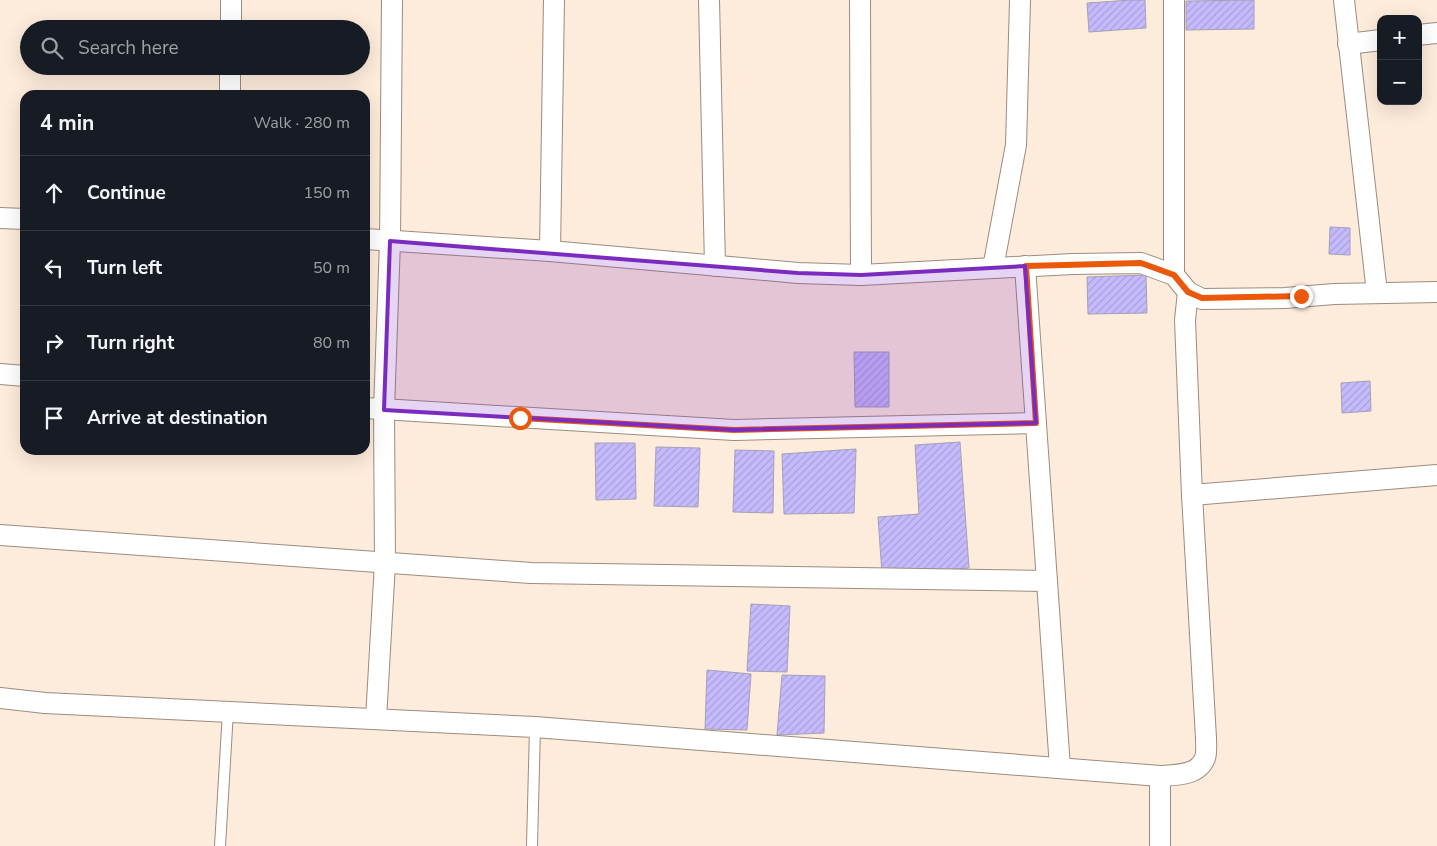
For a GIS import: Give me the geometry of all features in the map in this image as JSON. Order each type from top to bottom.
[{"type":"street","points":[[231,0],[231,20]]},
{"type":"street","points":[[376,719],[385,563],[374,409],[390,241],[392,0]]},
{"type":"street","points":[[550,251],[554,0]]},
{"type":"street","points":[[709,0],[715,266]]},
{"type":"street","points":[[860,0],[861,275]]},
{"type":"street","points":[[993,268],[1016,144],[1020,0]]},
{"type":"street","points":[[1174,0],[1174,275]]},
{"type":"street","points":[[1344,0],[1378,292]]},
{"type":"street","points":[[1422,35],[1437,33]]},
{"type":"street","points":[[1348,44],[1377,40]]},
{"type":"street","points":[[230,75],[230,90]]},
{"type":"street","points":[[0,218],[20,219]]},
{"type":"street","points":[[370,240],[550,251],[798,273],[861,275],[1026,266],[1141,263],[1174,275],[1188,292],[1202,298],[1217,299],[1285,298],[1378,292],[1437,292]]},
{"type":"street","points":[[1026,266],[1060,768]]},
{"type":"street","points":[[0,698],[45,703],[536,727],[1160,776],[1182,775],[1198,768],[1205,758],[1206,738],[1192,495],[1185,320],[1188,292]]},
{"type":"street","points":[[0,374],[20,376]]},
{"type":"street","points":[[374,409],[734,430],[1036,423]]},
{"type":"street","points":[[1192,495],[1437,476]]},
{"type":"street","points":[[0,535],[531,574],[1047,581]]},
{"type":"street","points":[[1160,776],[1160,846]]},
{"type":"lane","points":[[220,846],[228,711]]},
{"type":"lane","points":[[532,846],[536,727]]},
{"type":"highlighted area","points":[[390,241],[798,273],[861,275],[1025,266],[1036,423],[734,430],[384,410]]},
{"type":"building","points":[[1145,0],[1146,28],[1089,32],[1087,3]]},
{"type":"building","points":[[1254,0],[1254,29],[1186,30],[1186,1]]},
{"type":"building","points":[[1330,227],[1350,228],[1350,255],[1329,254]]},
{"type":"building","points":[[1146,275],[1147,313],[1088,314],[1087,277]]},
{"type":"building","points":[[854,352],[889,352],[889,407],[855,407]]},
{"type":"building","points":[[1370,381],[1371,411],[1342,413],[1341,383]]},
{"type":"building","points":[[960,442],[969,568],[882,574],[878,517],[919,514],[915,445]]},
{"type":"building","points":[[595,443],[635,443],[636,499],[596,500]]},
{"type":"building","points":[[656,447],[700,448],[698,507],[654,506]]},
{"type":"building","points":[[856,449],[854,513],[784,514],[782,454]]},
{"type":"building","points":[[735,450],[774,451],[773,513],[733,512]]},
{"type":"building","points":[[751,604],[790,606],[787,672],[747,671]]},
{"type":"building","points":[[707,670],[751,674],[747,730],[705,729]]},
{"type":"building","points":[[782,675],[825,676],[824,733],[777,735]]},
{"type":"route","points":[[520,418],[734,430],[1036,423],[1026,266],[1141,263],[1174,275],[1188,292],[1202,298],[1285,298],[1301,296]]}]
